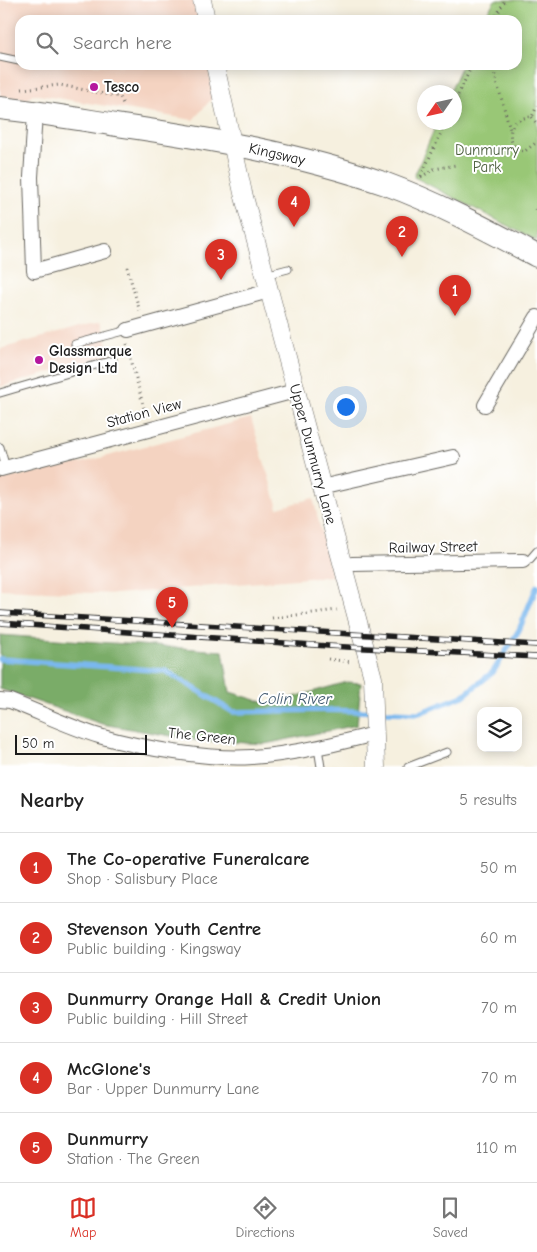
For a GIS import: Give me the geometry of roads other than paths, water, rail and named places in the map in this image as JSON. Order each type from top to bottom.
[{"type":"main road","name":"Kingsway","points":[[0,108],[232,144],[342,169],[402,190],[439,206],[537,256]]},
{"type":"street","points":[[202,0],[205,15]]},
{"type":"street","name":"Upper Dunmurry Lane","points":[[216,70],[232,144],[267,283],[321,487],[355,606],[375,691],[376,767]]},
{"type":"street","points":[[35,113],[31,177],[34,271],[105,251]]},
{"type":"street","points":[[125,330],[267,283]]},
{"type":"street","points":[[485,405],[537,317]]},
{"type":"street","name":"Station View","points":[[2,469],[149,428],[296,391]]},
{"type":"street","points":[[321,487],[453,457]]},
{"type":"street","name":"Railway Street","points":[[343,567],[352,564],[524,561]]},
{"type":"street","name":"The Green","points":[[0,700],[10,701],[97,735],[123,742],[251,762],[318,748],[376,730]]},
{"type":"lane","points":[[0,57],[15,60]]},
{"type":"lane","points":[[267,283],[288,269]]},
{"type":"lane","points":[[75,344],[125,330]]},
{"type":"lane","points":[[0,393],[113,360]]},
{"type":"lane","points":[[0,446],[2,469]]},
{"type":"lane","points":[[524,561],[530,559],[537,551]]},
{"type":"lane","points":[[318,748],[321,767]]},
{"type":"lane","points":[[408,767],[447,752]]},
{"type":"waterway","name":"Colin River","points":[[0,659],[166,671],[233,712],[322,710],[419,713],[463,696],[493,672],[519,630],[537,586]]},
{"type":"railway","points":[[0,613],[537,645]]},
{"type":"railway","points":[[0,623],[328,646],[537,657]]},
{"type":"place","name":"Tesco","points":[[94,87]]},
{"type":"place","name":"McGlone's","points":[[294,227]]},
{"type":"place","name":"Stevenson Youth Centre","points":[[402,257]]},
{"type":"place","name":"Dunmurry Orange Hall & Credit Union","points":[[221,280]]},
{"type":"place","name":"The Co-operative Funeralcare","points":[[455,316]]},
{"type":"place","name":"Glassmarque Design Ltd","points":[[39,360]]},
{"type":"place","name":"Dunmurry","points":[[172,628]]},
{"type":"park label","name":"Dunmurry Park","points":[[487,158]]}]
